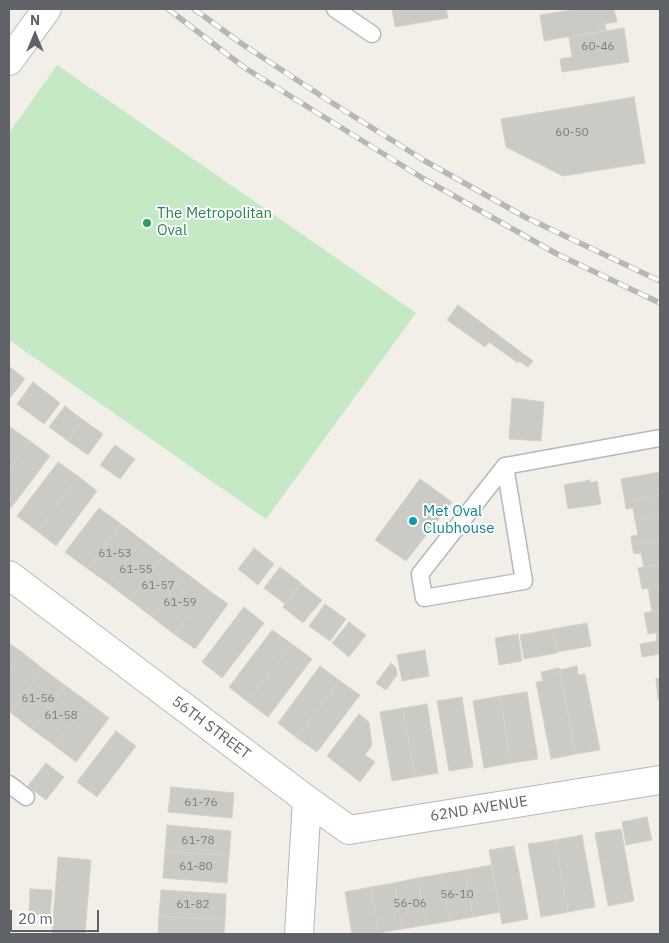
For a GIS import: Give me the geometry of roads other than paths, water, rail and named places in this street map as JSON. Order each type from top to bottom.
[{"type":"street","points":[[9,61],[47,9]]},
{"type":"street","name":"56TH STREET","points":[[9,575],[307,800]]},
{"type":"street","name":"62ND AVENUE","points":[[307,800],[349,830],[660,780]]},
{"type":"street","points":[[299,934],[307,800]]},
{"type":"lane","points":[[335,9],[372,34]]},
{"type":"lane","points":[[505,466],[524,581],[424,598],[420,574],[505,466],[660,438]]},
{"type":"lane","points":[[9,784],[26,798]]},
{"type":"railway","points":[[168,9],[245,68],[424,179],[557,254],[660,303]]},
{"type":"railway","points":[[194,9],[242,44],[425,161],[525,217],[660,281]]},
{"type":"place","name":"The Metropolitan Oval","points":[[147,223]]},
{"type":"place","name":"Met Oval Clubhouse","points":[[413,521]]}]
